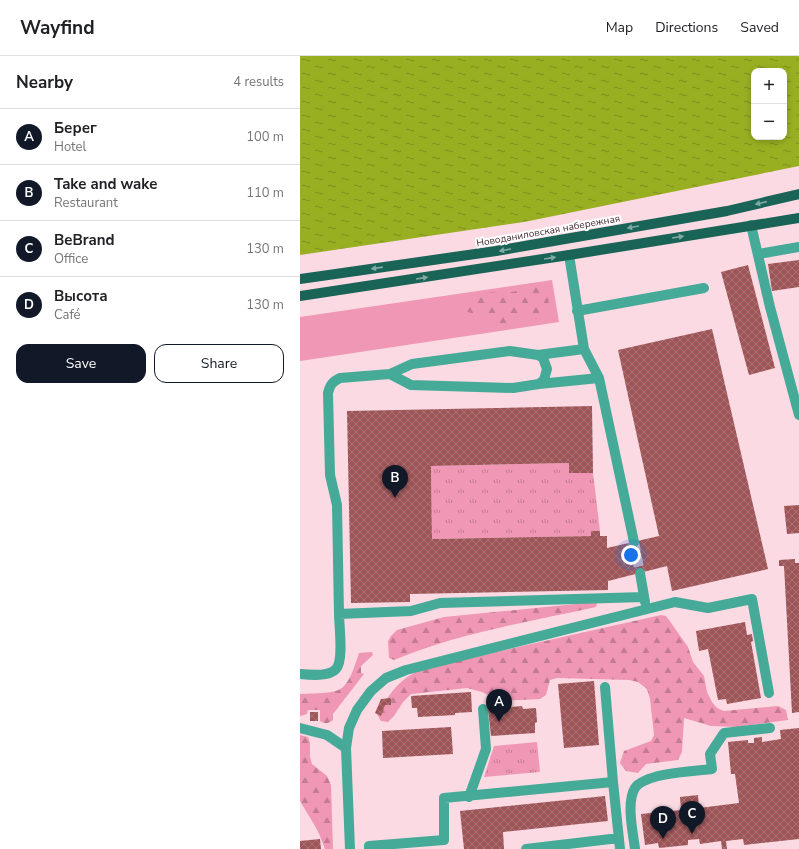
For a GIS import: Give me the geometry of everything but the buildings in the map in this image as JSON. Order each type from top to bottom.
[{"type":"main road","name":"Новоданиловская набережная","points":[[300,279],[496,252],[727,211],[799,194]]},
{"type":"main road","points":[[300,296],[799,218]]},
{"type":"lane","points":[[751,225],[770,308],[799,415]]},
{"type":"lane","points":[[758,254],[799,247]]},
{"type":"lane","points":[[569,255],[584,349],[599,378],[634,542]]},
{"type":"lane","points":[[577,311],[704,288]]},
{"type":"lane","points":[[300,674],[328,673],[336,669],[340,660],[337,505],[330,475],[328,393],[330,386],[334,381],[340,378],[390,374],[412,364],[510,351],[538,355],[584,349]]},
{"type":"lane","points":[[538,355],[543,358],[547,369],[544,380],[539,384]]},
{"type":"lane","points":[[390,374],[411,385],[513,388],[599,378]]},
{"type":"lane","points":[[640,573],[647,608]]},
{"type":"lane","points":[[339,614],[411,612],[440,603],[644,597]]},
{"type":"lane","points":[[350,849],[346,748],[348,728],[357,710],[371,691],[386,678],[406,670],[675,602],[708,608],[752,599],[769,693]]},
{"type":"lane","points":[[605,687],[620,849]]},
{"type":"lane","points":[[470,797],[486,749],[483,709]]},
{"type":"lane","points":[[300,728],[327,735],[346,748]]},
{"type":"lane","points":[[635,849],[631,802],[636,788],[644,781],[661,775],[712,769],[710,754],[724,733],[770,728]]},
{"type":"lane","points":[[369,849],[369,846],[444,844],[444,798],[470,797],[613,782]]},
{"type":"lane","points":[[526,849],[619,838]]},
{"type":"green space","points":[[552,280],[559,322],[300,361],[300,317]]},
{"type":"green space","points":[[545,283],[548,286],[549,311],[541,314],[524,313],[517,324],[504,326],[496,324],[466,311],[463,308],[469,301],[481,294],[517,291]]},
{"type":"green space","points":[[569,463],[569,473],[593,473],[600,531],[591,531],[591,536],[432,539],[431,466]]},
{"type":"green space","points":[[596,602],[596,607],[468,635],[443,642],[394,660],[389,658],[388,641],[397,630],[444,617]]},
{"type":"green space","points":[[661,615],[666,616],[688,647],[693,662],[704,676],[707,692],[717,708],[724,711],[778,706],[786,710],[788,720],[737,727],[711,726],[684,718],[682,752],[678,760],[646,764],[638,773],[626,771],[620,763],[624,751],[651,741],[654,735],[650,699],[647,689],[638,682],[629,680],[557,678],[550,680],[546,695],[540,699],[500,701],[482,692],[467,688],[411,694],[388,722],[381,721],[377,714],[392,692],[402,681],[425,668]]},
{"type":"green space","points":[[372,652],[373,655],[361,666],[361,673],[364,674],[333,714],[333,720],[326,723],[320,721],[320,710],[308,710],[307,714],[300,716],[300,694],[325,693],[340,689],[346,684],[350,677],[359,653]]},
{"type":"green space","points":[[300,735],[308,737],[312,764],[327,776],[331,785],[333,849],[325,849],[318,831],[300,801]]},
{"type":"green space","points":[[537,742],[540,772],[484,777],[494,746]]},
{"type":"water","points":[[300,56],[799,56],[799,166],[524,222],[300,255]]},
{"type":"tunnel","points":[[634,542],[640,573]]},
{"type":"place","name":"Take and wake","points":[[395,498]]},
{"type":"place","name":"Берег","points":[[499,722]]},
{"type":"place","name":"BeBrand","points":[[692,834]]},
{"type":"place","name":"Высота","points":[[663,839]]}]
